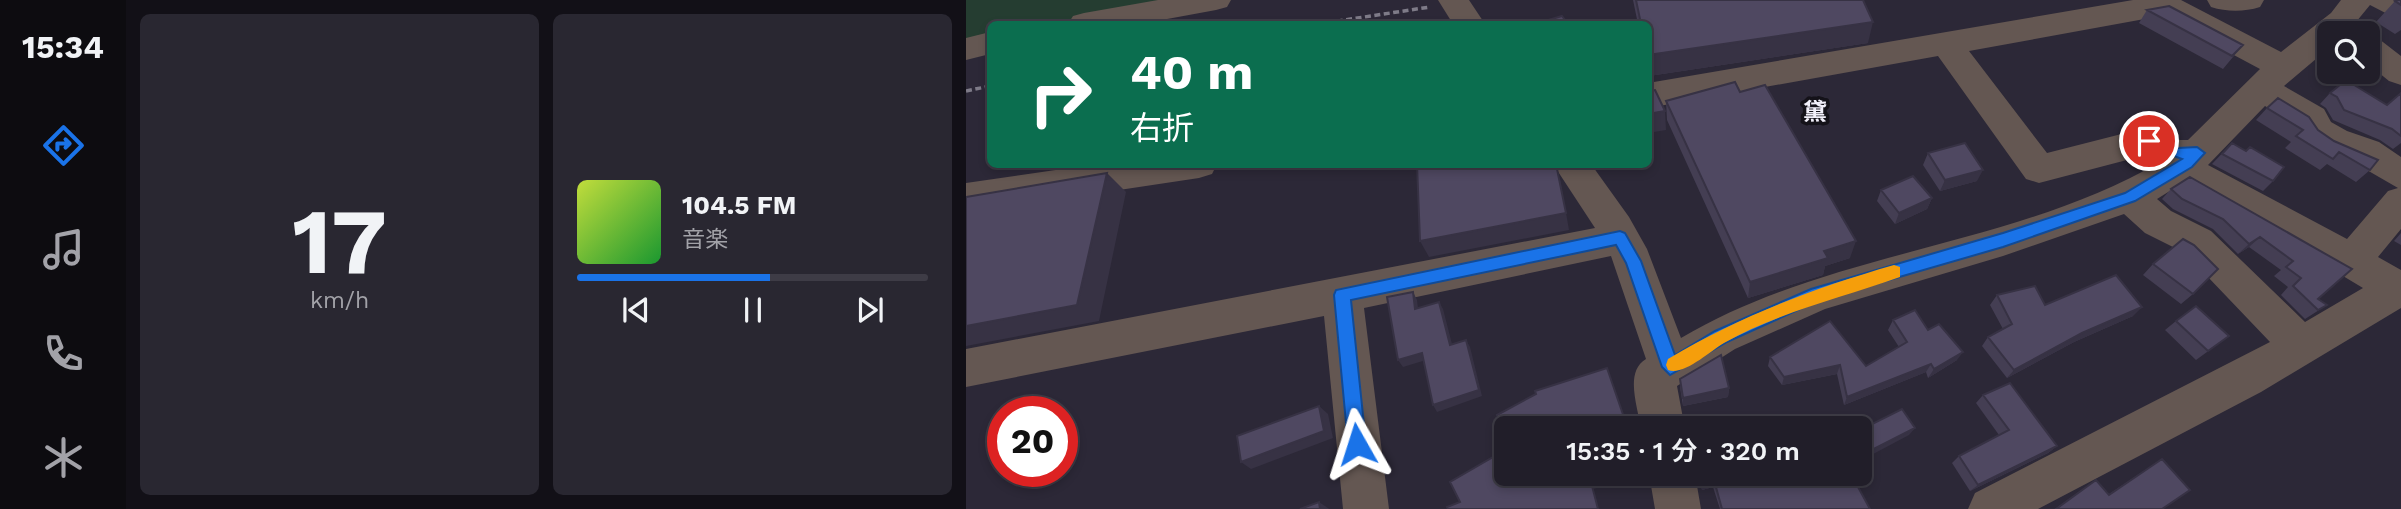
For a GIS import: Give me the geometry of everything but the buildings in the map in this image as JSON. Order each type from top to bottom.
[{"type":"street","points":[[1100,21],[1216,0]]},
{"type":"street","points":[[2222,0],[2249,0]]},
{"type":"street","points":[[1652,95],[2165,5],[2272,78],[2297,107],[2312,118],[2319,131],[2335,141],[2366,152],[2401,175]]},
{"type":"street","points":[[1661,416],[1654,377],[1721,336],[1817,294],[2003,240],[2130,197],[2189,160],[2272,78],[2349,19]]},
{"type":"street","points":[[966,49],[987,44]]},
{"type":"street","points":[[1946,44],[2039,170],[2149,141],[2189,160],[2399,290],[2246,378],[1995,508]]},
{"type":"street","points":[[2380,56],[2401,73]]},
{"type":"street","points":[[966,198],[1172,168]]},
{"type":"street","points":[[1574,168],[1633,261],[1670,367]]},
{"type":"street","points":[[2130,197],[2158,222],[2198,242],[2301,346]]},
{"type":"street","points":[[2352,261],[2401,202]]},
{"type":"street","points":[[966,368],[1620,238]]},
{"type":"street","points":[[1342,295],[1366,509]]},
{"type":"street","points":[[1674,486],[1678,509]]},
{"type":"path","points":[[1346,21],[1459,9]]},
{"type":"path","points":[[966,91],[987,87]]},
{"type":"green space","points":[[966,0],[1185,0],[1067,21],[987,21],[987,38],[966,43]]},
{"type":"slow traffic","points":[[1675,365],[1721,336],[1817,294],[1894,272]]},
{"type":"district","name":"黛","points":[[1815,112]]},
{"type":"route","points":[[1357,444],[1342,295],[1524,260],[1620,238],[1633,261],[1670,367],[1721,336],[1817,294],[2003,240],[2130,197],[2187,163],[2197,153],[2177,154],[2149,141]]}]
